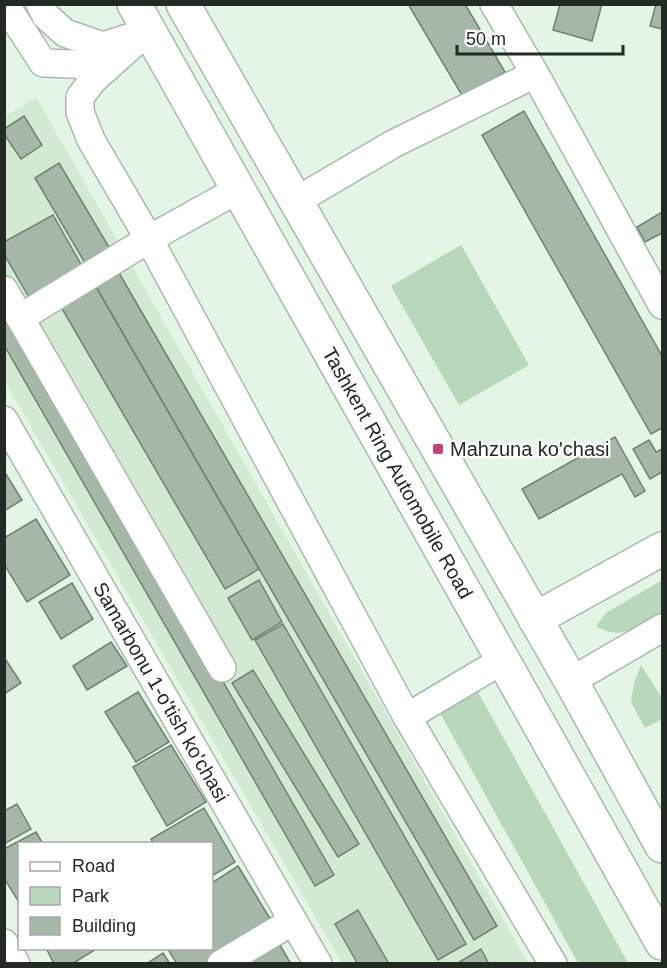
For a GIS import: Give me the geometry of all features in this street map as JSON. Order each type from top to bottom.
[{"type":"main road","points":[[142,17],[184,7],[536,619],[663,846]]},
{"type":"main road","name":"Tashkent Ring Automobile Road","points":[[142,17],[663,943]]},
{"type":"main road","points":[[536,619],[663,549]]},
{"type":"street","points":[[5,4],[43,63],[106,69]]},
{"type":"street","points":[[40,4],[46,16],[65,33],[103,46],[142,17]]},
{"type":"street","points":[[494,4],[663,305]]},
{"type":"street","points":[[142,17],[106,69],[80,97],[80,112],[91,140],[149,239],[406,717],[553,963]]},
{"type":"street","points":[[296,201],[393,144],[535,74]]},
{"type":"street","points":[[20,318],[149,239],[239,189]]},
{"type":"street","points":[[4,290],[222,668]]},
{"type":"street","name":"Samarbonu 1-o'tish ko'chasi","points":[[4,420],[318,963]]},
{"type":"street","points":[[571,681],[663,628]]},
{"type":"street","points":[[406,717],[503,660]]},
{"type":"street","points":[[221,963],[293,921]]},
{"type":"street","points":[[4,943],[16,963]]},
{"type":"shaded area","points":[[36,97],[528,963],[342,963],[5,382],[4,117]]},
{"type":"green space","points":[[461,245],[529,365],[459,405],[391,286]]},
{"type":"green space","points":[[662,580],[662,613],[638,627],[622,632],[605,631],[596,626],[606,613]]},
{"type":"green space","points":[[641,665],[662,698],[662,719],[645,728],[631,702],[634,683]]},
{"type":"green space","points":[[477,690],[628,963],[578,963],[439,711]]},
{"type":"building","points":[[408,4],[465,4],[505,72],[463,97]]},
{"type":"building","points":[[560,4],[602,4],[592,41],[553,30]]},
{"type":"building","points":[[656,4],[662,4],[662,29],[650,26]]},
{"type":"building","points":[[524,111],[662,356],[662,428],[651,434],[482,135]]},
{"type":"building","points":[[24,116],[42,145],[21,159],[4,134],[4,129]]},
{"type":"building","points":[[59,163],[113,254],[88,268],[35,178]]},
{"type":"building","points":[[662,212],[662,233],[645,242],[637,227]]},
{"type":"building","points":[[53,215],[87,275],[34,306],[4,254],[4,242]]},
{"type":"building","points":[[115,266],[497,926],[474,940],[92,280]]},
{"type":"building","points":[[92,280],[259,569],[225,589],[57,300]]},
{"type":"building","points":[[4,300],[334,875],[315,886],[4,345]]},
{"type":"building","points":[[615,437],[645,491],[635,497],[622,474],[539,519],[522,489]]},
{"type":"building","points":[[649,440],[656,452],[662,449],[662,472],[650,479],[633,449]]},
{"type":"building","points":[[4,471],[22,500],[4,511]]},
{"type":"building","points":[[36,519],[70,575],[27,602],[4,564],[4,538]]},
{"type":"building","points":[[259,580],[282,622],[252,640],[228,598]]},
{"type":"building","points":[[72,583],[93,619],[61,639],[39,602]]},
{"type":"building","points":[[283,624],[466,944],[438,960],[255,640]]},
{"type":"building","points":[[111,642],[127,666],[87,690],[73,666]]},
{"type":"building","points":[[4,657],[21,683],[4,694]]},
{"type":"building","points":[[253,670],[359,844],[338,857],[232,683]]},
{"type":"building","points":[[138,692],[169,742],[136,762],[105,712]]},
{"type":"building","points":[[171,745],[206,802],[167,826],[133,767]]},
{"type":"building","points":[[17,804],[31,829],[4,844],[4,811]]},
{"type":"building","points":[[204,808],[235,862],[213,875],[213,842],[153,842],[151,839]]},
{"type":"building","points":[[36,832],[42,842],[18,842],[18,901],[4,878],[4,849]]},
{"type":"building","points":[[238,866],[274,925],[210,964],[177,964],[170,950],[213,950],[213,882]]},
{"type":"building","points":[[358,910],[389,964],[358,964],[335,924]]},
{"type":"building","points":[[277,940],[291,964],[248,964]]},
{"type":"building","points":[[481,949],[489,964],[456,964]]},
{"type":"building","points":[[47,950],[95,950],[72,964],[54,964]]},
{"type":"building","points":[[163,953],[170,964],[146,964]]},
{"type":"place","name":"Mahzuna ko'chasi","points":[[438,449]]}]
